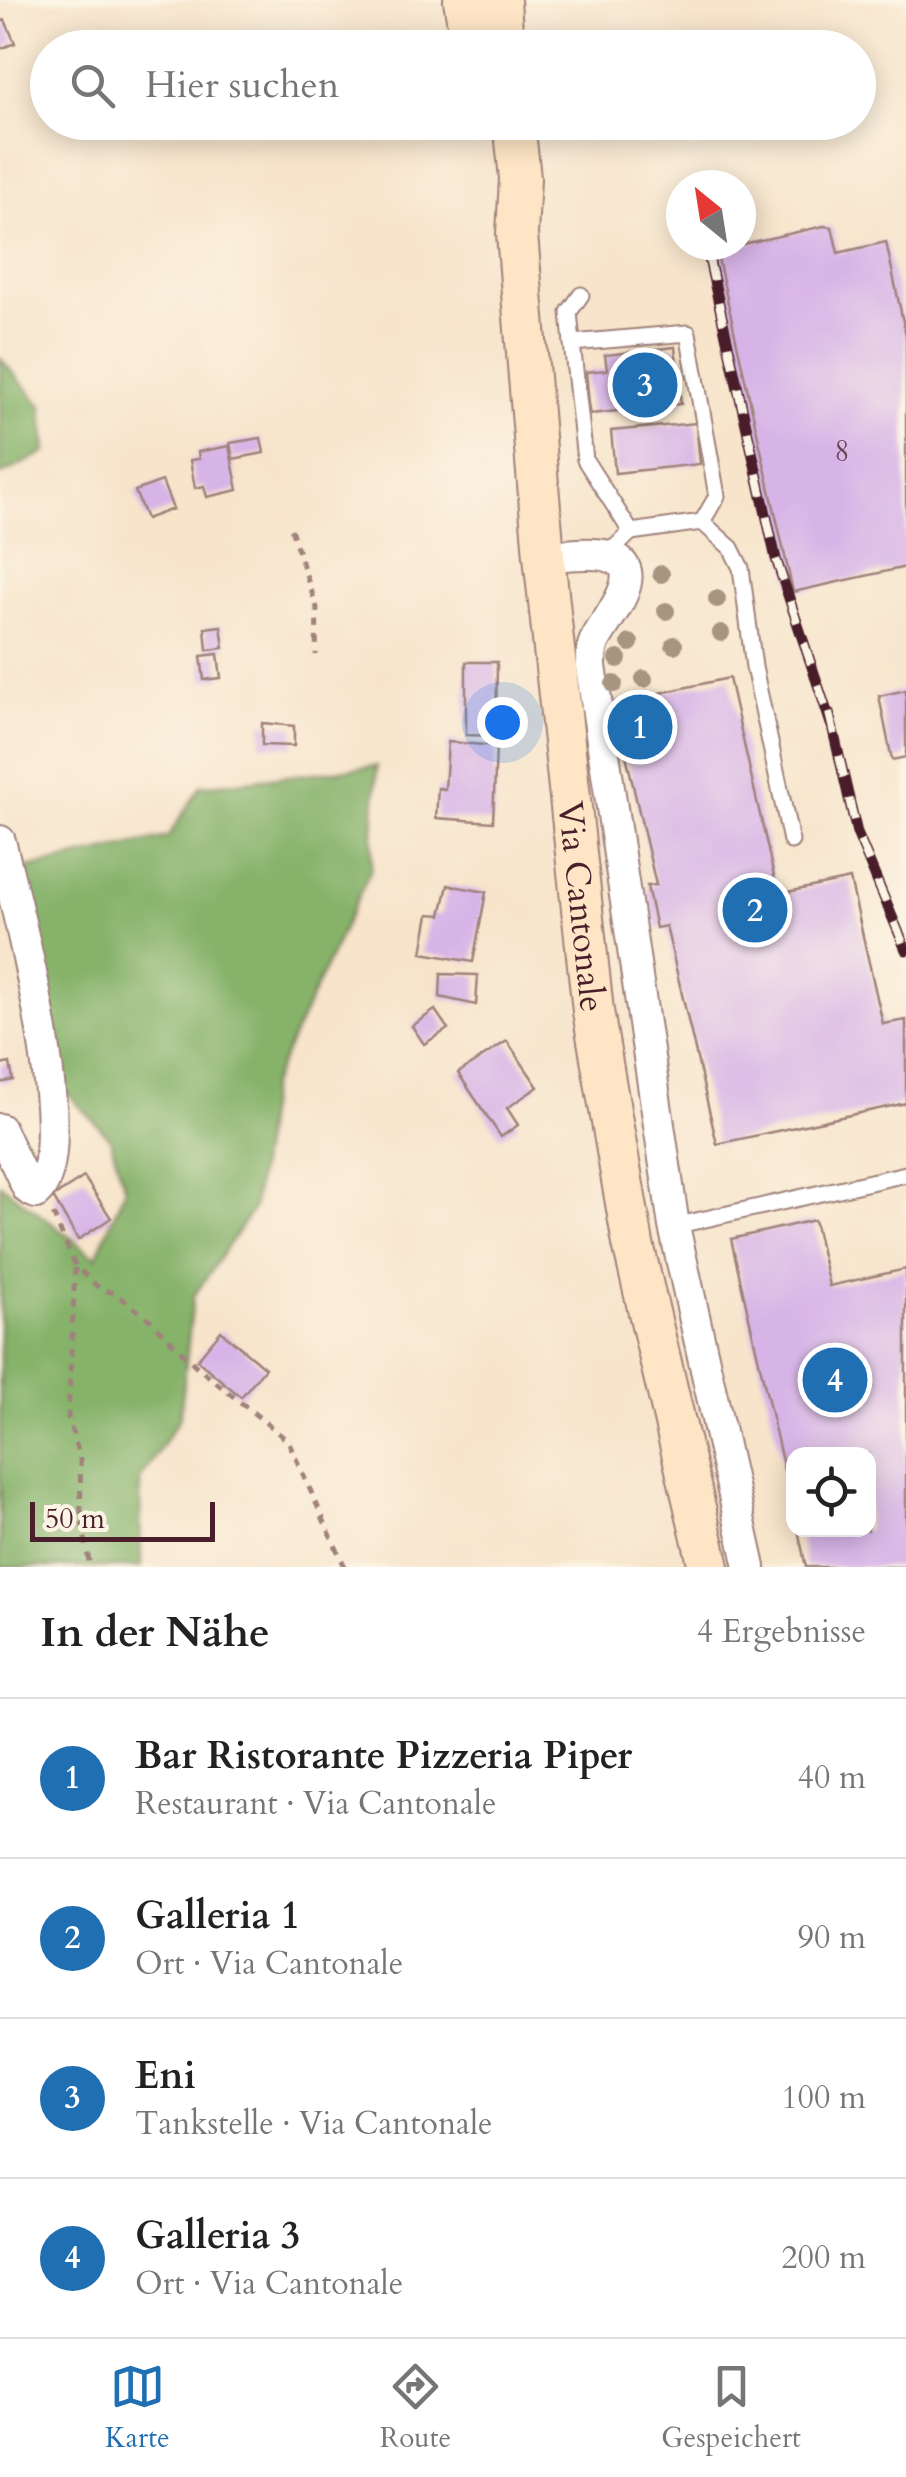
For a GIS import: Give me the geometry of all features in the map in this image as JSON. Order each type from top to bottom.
[{"type":"main road","points":[[464,0],[469,30]]},
{"type":"main road","points":[[500,0],[502,30]]},
{"type":"main road","name":"Via Cantonale","points":[[493,140],[518,234]]},
{"type":"main road","name":"Via Cantonale","points":[[516,140],[520,178],[518,234],[544,556],[598,1047],[634,1244],[710,1567]]},
{"type":"street","points":[[544,556],[608,555],[620,565],[626,588],[594,642],[591,666],[674,1226],[750,1567]]},
{"type":"street","points":[[0,841],[40,1005],[53,1160],[42,1188],[36,1193],[28,1189],[0,1128]]},
{"type":"lane","points":[[581,295],[569,312],[585,460],[631,532]]},
{"type":"lane","points":[[572,343],[688,334],[717,496],[702,522]]},
{"type":"lane","points":[[608,555],[631,532],[702,522],[731,548],[741,568],[754,667],[791,840]]},
{"type":"lane","points":[[674,1226],[906,1174]]},
{"type":"path","points":[[291,530],[317,608],[316,655]]},
{"type":"path","points":[[42,1188],[76,1267],[99,1288],[116,1294],[150,1319],[196,1366],[288,1441],[345,1567]]},
{"type":"path","points":[[76,1267],[68,1418],[80,1458],[81,1515],[90,1567]]},
{"type":"green space","points":[[0,358],[42,406],[46,452],[0,475]]},
{"type":"green space","points":[[377,766],[371,869],[270,1086],[253,1209],[193,1297],[180,1417],[140,1480],[141,1567],[0,1567],[0,1184],[96,1257],[125,1189],[110,1138],[65,1091],[23,869],[168,837],[201,786]]},
{"type":"building","points":[[5,20],[15,43],[0,49],[0,22]]},
{"type":"building","points":[[824,226],[832,227],[838,253],[886,242],[906,336],[906,567],[793,592],[718,260],[756,260],[756,241]]},
{"type":"building","points":[[675,347],[681,404],[590,414],[586,372],[607,370],[605,355]]},
{"type":"building","points":[[696,423],[700,464],[615,473],[611,431]]},
{"type":"building","points":[[261,438],[264,453],[233,459],[230,443]]},
{"type":"building","points":[[229,446],[238,490],[207,497],[204,486],[195,488],[190,460],[199,459],[198,452]]},
{"type":"building","points":[[162,481],[173,509],[146,519],[135,491]]},
{"type":"building","points":[[221,626],[224,648],[207,650],[205,628]]},
{"type":"building","points":[[218,654],[221,678],[204,680],[201,656]]},
{"type":"building","points":[[466,662],[497,662],[496,736],[466,735]]},
{"type":"building","points":[[729,678],[778,894],[850,879],[883,1024],[906,1020],[906,1103],[717,1144],[666,926],[656,928],[647,886],[656,885],[614,703]]},
{"type":"building","points":[[906,690],[906,757],[892,760],[879,696]]},
{"type":"building","points":[[262,723],[294,726],[294,746],[262,745]]},
{"type":"building","points":[[448,742],[496,746],[493,822],[436,818],[438,788],[445,789]]},
{"type":"building","points":[[448,885],[486,892],[473,962],[422,953],[429,914],[441,915]]},
{"type":"building","points":[[441,974],[478,975],[476,1005],[440,997]]},
{"type":"building","points":[[435,1010],[448,1029],[424,1044],[412,1026]]},
{"type":"building","points":[[507,1041],[538,1087],[507,1108],[518,1125],[501,1137],[458,1073]]},
{"type":"building","points":[[10,1063],[13,1080],[0,1083],[0,1065]]},
{"type":"building","points":[[84,1177],[111,1218],[78,1240],[53,1197]]},
{"type":"building","points":[[814,1220],[829,1286],[906,1269],[906,1567],[806,1567],[800,1537],[876,1537],[876,1447],[786,1447],[786,1479],[731,1239]]},
{"type":"building","points":[[221,1331],[265,1368],[241,1397],[197,1360]]},
{"type":"railway","points":[[709,260],[776,559],[831,724]]},
{"type":"railway","points":[[829,713],[857,833],[906,950]]},
{"type":"place","name":"Eni","points":[[645,385]]},
{"type":"place","name":"Bar Ristorante Pizzeria Piper","points":[[640,727]]},
{"type":"place","name":"Galleria 1","points":[[755,910]]},
{"type":"place","name":"Galleria 3","points":[[835,1380]]}]
